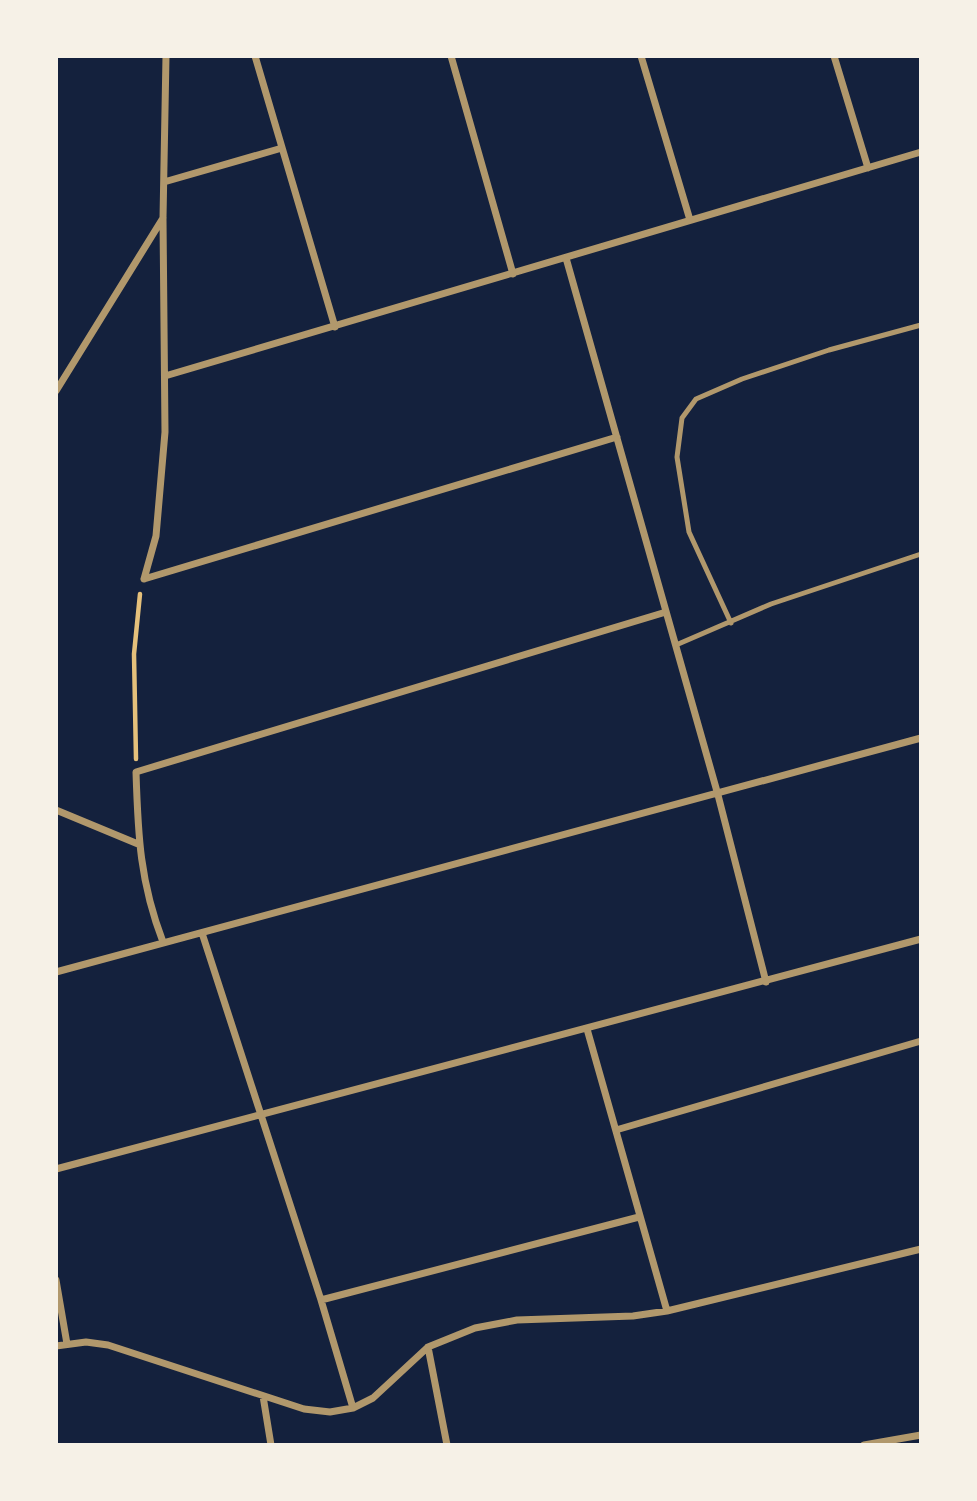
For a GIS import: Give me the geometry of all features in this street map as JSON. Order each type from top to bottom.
[{"type":"street","points":[[144,579],[156,536],[165,432],[163,218],[166,56]]},
{"type":"street","points":[[255,56],[335,327]]},
{"type":"street","points":[[451,56],[513,274]]},
{"type":"street","points":[[642,56],[690,220]]},
{"type":"street","points":[[834,56],[868,168]]},
{"type":"street","points":[[164,182],[282,148]]},
{"type":"street","points":[[165,376],[921,152]]},
{"type":"street","points":[[56,391],[163,218]]},
{"type":"street","points":[[566,258],[718,795],[766,982]]},
{"type":"street","points":[[144,579],[617,437]]},
{"type":"street","points":[[163,942],[149,901],[138,844],[136,772],[666,612]]},
{"type":"street","points":[[56,972],[921,738]]},
{"type":"street","points":[[56,810],[138,844]]},
{"type":"street","points":[[202,933],[321,1300],[353,1408]]},
{"type":"street","points":[[56,1169],[921,939]]},
{"type":"street","points":[[587,1029],[667,1311]]},
{"type":"street","points":[[616,1130],[921,1041]]},
{"type":"street","points":[[321,1300],[639,1217]]},
{"type":"street","points":[[56,1346],[86,1342],[108,1345],[304,1409],[330,1412],[353,1408],[373,1398],[428,1348],[475,1328],[517,1320],[633,1316],[667,1311],[921,1250]]},
{"type":"street","points":[[56,1280],[67,1344]]},
{"type":"street","points":[[428,1348],[447,1445]]},
{"type":"street","points":[[262,1396],[271,1445]]},
{"type":"street","points":[[864,1445],[921,1435]]},
{"type":"lane","points":[[731,623],[689,532],[677,457],[682,418],[696,399],[742,379],[829,350],[921,325]]},
{"type":"lane","points":[[676,645],[771,604],[921,554]]},
{"type":"path","points":[[136,772],[134,654],[138,604],[144,579]]}]
